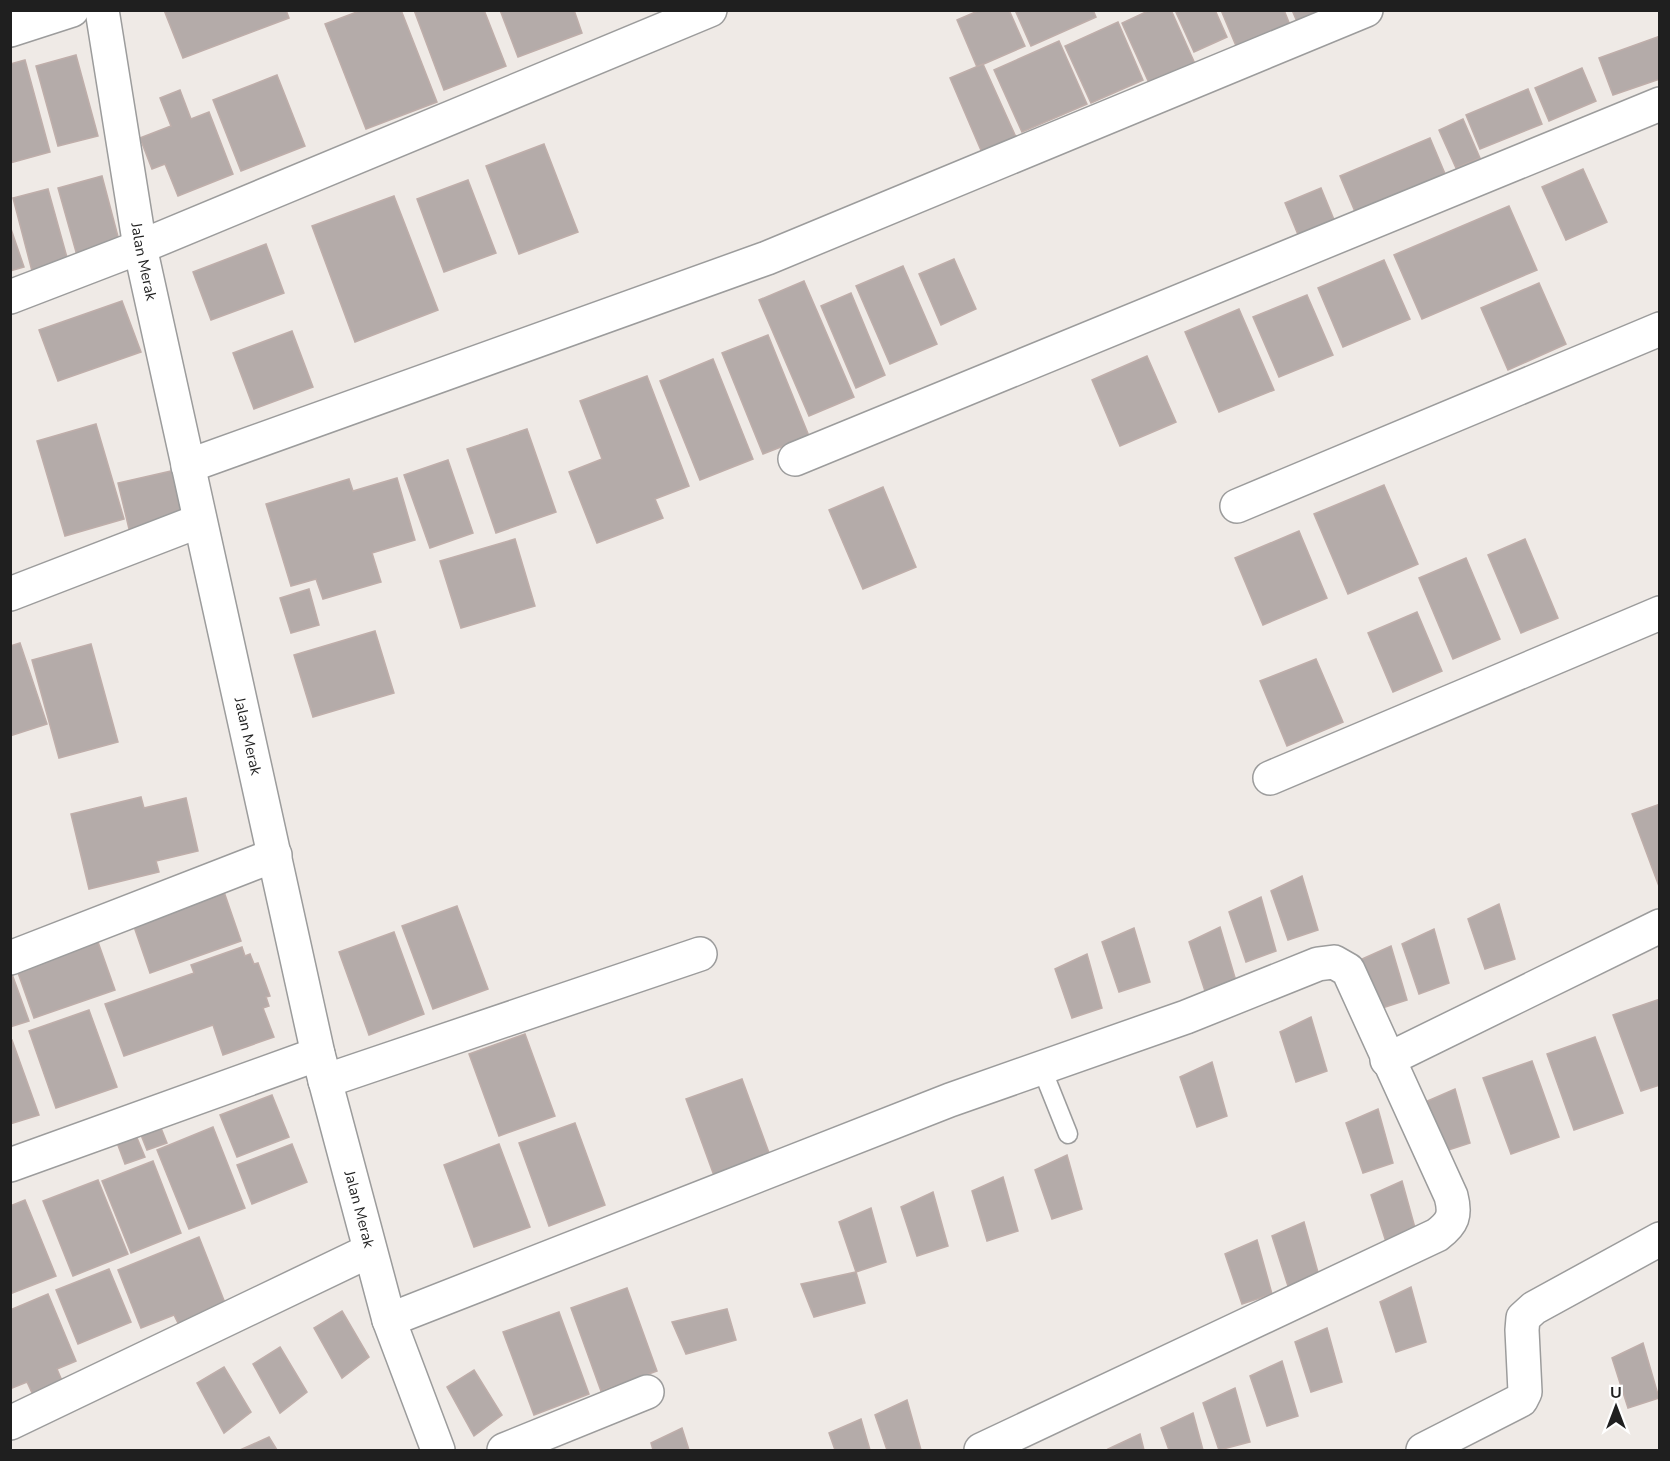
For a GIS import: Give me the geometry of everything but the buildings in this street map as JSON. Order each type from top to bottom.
[{"type":"street","points":[[10,30],[72,10]]},
{"type":"street","name":"Jalan Merak","points":[[102,10],[140,247],[321,1067],[389,1320],[438,1450]]},
{"type":"street","points":[[10,297],[140,247],[710,10]]},
{"type":"street","points":[[189,466],[767,258],[1366,10]]},
{"type":"street","points":[[795,459],[1659,104]]},
{"type":"street","points":[[1237,506],[1659,329]]},
{"type":"street","points":[[10,594],[199,521]]},
{"type":"street","points":[[1270,778],[1659,613]]},
{"type":"street","points":[[10,958],[275,855]]},
{"type":"street","points":[[1387,1060],[1659,926]]},
{"type":"street","points":[[10,1166],[321,1067],[700,954]]},
{"type":"street","points":[[389,1320],[950,1100],[1186,1017],[1300,970],[1334,962],[1348,970],[1387,1060],[1451,1196],[1455,1212],[1450,1225],[1437,1235],[981,1450]]},
{"type":"street","points":[[1423,1450],[1521,1400],[1525,1392],[1522,1330],[1524,1318],[1533,1308],[1659,1239]]},
{"type":"street","points":[[10,1423],[369,1251]]},
{"type":"street","points":[[504,1450],[647,1392]]},
{"type":"lane","points":[[1042,1069],[1068,1134]]}]
